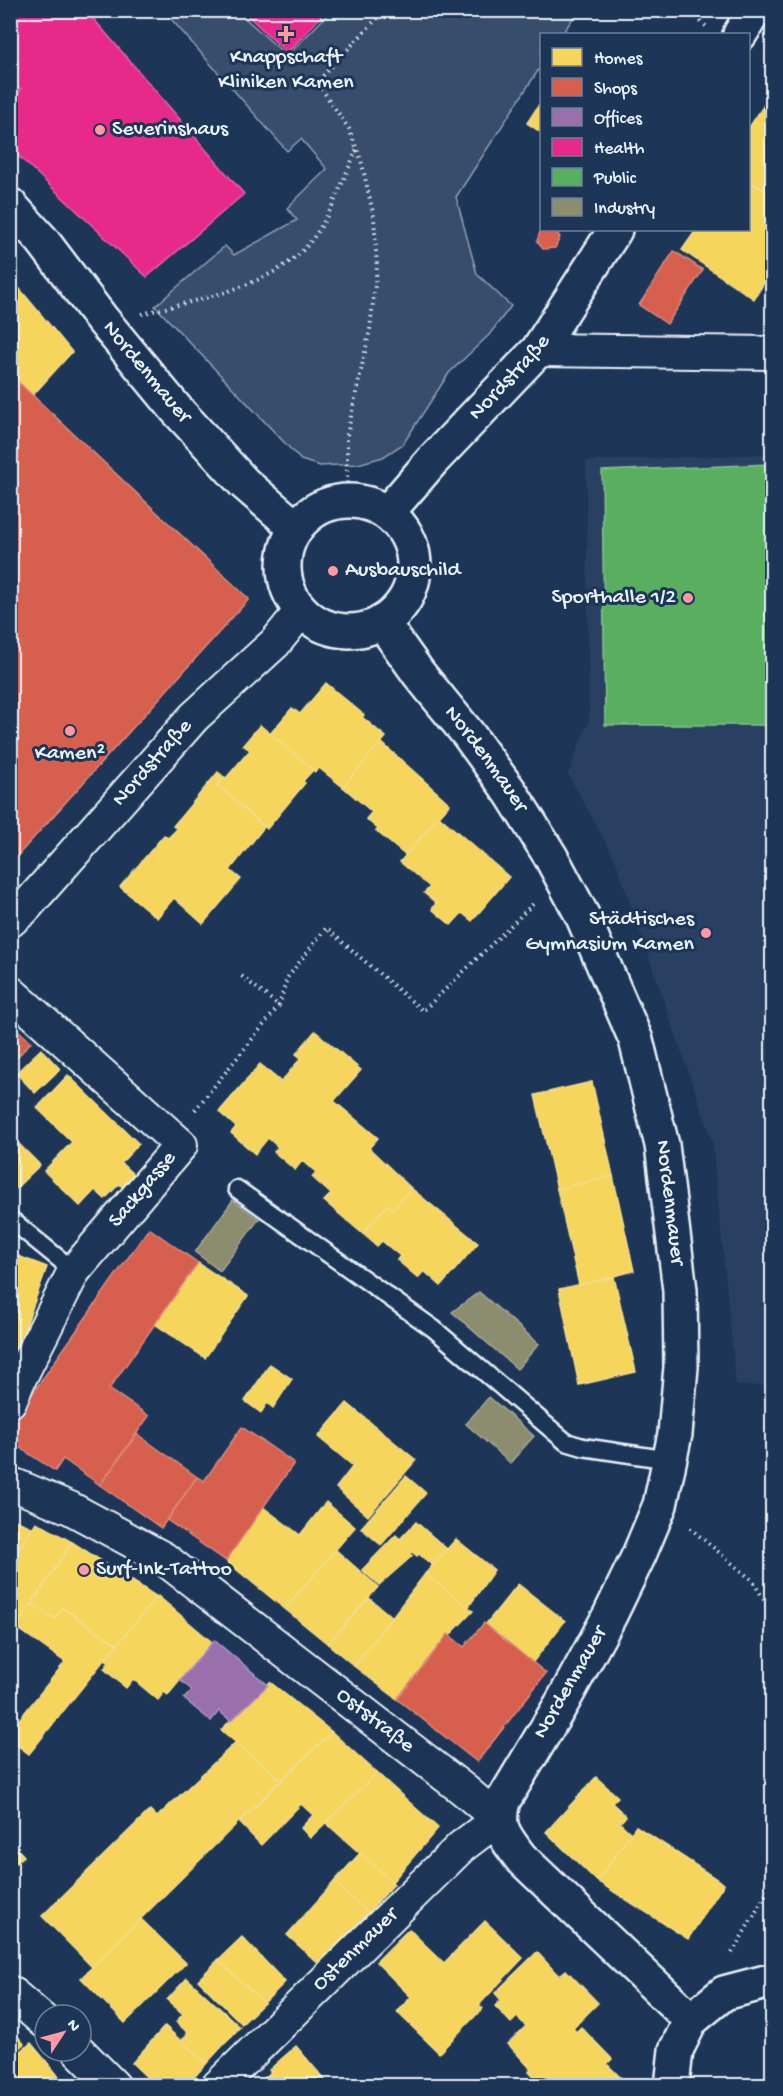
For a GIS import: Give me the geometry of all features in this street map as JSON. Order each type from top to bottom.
[{"type":"street","points":[[725,32],[755,10]]},
{"type":"street","name":"Nordenmauer","points":[[10,205],[42,240],[176,409],[244,483],[296,528]]},
{"type":"street","name":"Nordstraße","points":[[387,513],[432,461],[538,350],[614,231]]},
{"type":"street","points":[[538,350],[772,353]]},
{"type":"street","points":[[347,501],[368,504],[387,513],[402,529],[411,548],[414,569],[409,590],[399,609],[382,622],[362,630],[340,631],[319,624],[301,611],[291,594],[285,575],[284,559],[288,542],[296,528],[310,514],[328,504],[347,501]]},
{"type":"street","name":"Nordstraße","points":[[10,921],[24,909],[194,717],[275,643],[301,611]]},
{"type":"street","name":"Nordenmauer","points":[[382,622],[511,793],[562,876],[582,915],[636,1040],[662,1145],[680,1290],[681,1367],[675,1434],[660,1505],[610,1615],[562,1703],[502,1801],[498,1819]]},
{"type":"street","name":"Sackgasse","points":[[10,992],[181,1145],[74,1271],[10,1401]]},
{"type":"street","name":"Oststraße","points":[[10,1483],[70,1508],[163,1558],[464,1790],[498,1819],[505,1837],[520,1857],[691,2020]]},
{"type":"street","name":"Ostenmauer","points":[[218,2085],[461,1847],[498,1819]]},
{"type":"street","points":[[672,2085],[676,2050],[691,2020],[724,1993],[766,1982],[772,1984]]},
{"type":"street","points":[[10,1992],[33,2012]]},
{"type":"street","points":[[92,2063],[114,2085]]},
{"type":"lane","points":[[237,1189],[434,1329],[566,1442],[584,1447],[670,1460]]},
{"type":"lane","points":[[10,1219],[74,1271]]},
{"type":"path","points":[[347,501],[347,435],[370,329],[377,267],[374,217],[357,149],[349,129],[317,82],[385,10]]},
{"type":"path","points":[[686,10],[725,32]]},
{"type":"path","points":[[107,324],[249,283],[291,260],[317,232],[357,149]]},
{"type":"path","points":[[181,1145],[191,1115],[279,1006],[287,978],[326,928],[423,1011],[562,876]]},
{"type":"path","points":[[239,974],[279,1006]]},
{"type":"path","points":[[660,1505],[701,1535],[752,1580],[772,1612]]},
{"type":"path","points":[[727,1962],[772,1884]]},
{"type":"shaded area","points":[[164,11],[237,11],[287,56],[331,11],[578,11],[563,33],[540,33],[540,68],[456,197],[477,274],[511,306],[489,335],[449,373],[403,444],[383,457],[358,464],[320,466],[301,460],[155,306],[225,246],[234,255],[297,220],[287,208],[327,169],[301,139],[287,151]]},
{"type":"shaded area","name":"Städtisches Gymnasium Kamen","points":[[772,454],[772,1386],[736,1385],[712,1140],[615,859],[568,774],[589,720],[586,461]]},
{"type":"building: Homes","points":[[772,93],[772,195],[750,180],[750,126]]},
{"type":"building: Homes","points":[[540,103],[540,132],[527,123]]},
{"type":"building: Homes","points":[[750,181],[772,195],[772,270],[754,299],[682,250],[695,231],[750,231]]},
{"type":"building: Homes","points":[[10,277],[72,352],[33,395],[10,374]]},
{"type":"building: Homes","points":[[326,683],[386,737],[343,787],[319,768],[315,772],[270,734],[292,708],[300,714]]},
{"type":"building: Homes","points":[[260,725],[313,770],[267,829],[217,785],[250,750],[243,745]]},
{"type":"building: Homes","points":[[381,742],[450,804],[405,855],[376,831],[378,829],[366,819],[372,812],[343,787]]},
{"type":"building: Homes","points":[[218,772],[224,777],[217,785],[264,827],[230,870],[241,879],[203,924],[174,898],[157,918],[120,887],[164,835],[168,838],[177,829],[173,826]]},
{"type":"building: Homes","points":[[439,816],[509,877],[472,921],[462,913],[451,925],[432,909],[436,903],[424,893],[430,887],[400,862]]},
{"type":"building: Homes","points":[[315,1031],[361,1070],[334,1101],[378,1138],[369,1148],[411,1188],[393,1209],[387,1205],[363,1234],[324,1201],[331,1194],[312,1177],[316,1172],[302,1161],[295,1170],[274,1152],[278,1147],[268,1138],[255,1154],[231,1133],[236,1127],[219,1112],[260,1064],[281,1082],[301,1058],[296,1054]]},
{"type":"building: Homes","points":[[41,1049],[60,1069],[35,1093],[16,1073]]},
{"type":"building: Homes","points":[[68,1075],[139,1144],[121,1163],[135,1176],[124,1188],[119,1184],[105,1199],[95,1190],[80,1206],[44,1171],[72,1142],[37,1108]]},
{"type":"building: Homes","points":[[592,1082],[613,1176],[557,1189],[535,1095]]},
{"type":"building: Homes","points":[[10,1135],[40,1165],[10,1194]]},
{"type":"building: Homes","points":[[613,1176],[634,1271],[579,1285],[557,1189]]},
{"type":"building: Homes","points":[[411,1188],[478,1243],[441,1286],[424,1271],[418,1278],[397,1260],[400,1256],[382,1241],[377,1246],[363,1234],[387,1205],[393,1209]]},
{"type":"building: Homes","points":[[10,1253],[47,1267],[17,1350],[10,1347]]},
{"type":"building: Homes","points":[[198,1263],[248,1296],[205,1358],[155,1324]]},
{"type":"building: Homes","points":[[614,1277],[636,1372],[579,1385],[559,1289]]},
{"type":"building: Homes","points":[[270,1364],[292,1379],[273,1408],[267,1403],[261,1413],[245,1401]]},
{"type":"building: Homes","points":[[347,1403],[416,1460],[368,1516],[336,1488],[353,1466],[318,1437]]},
{"type":"building: Homes","points":[[406,1476],[426,1493],[381,1545],[361,1528]]},
{"type":"building: Homes","points":[[326,1502],[355,1527],[285,1609],[226,1561],[263,1507],[300,1535]]},
{"type":"building: Homes","points":[[10,1518],[32,1527],[10,1565]]},
{"type":"building: Homes","points":[[36,1522],[72,1542],[16,1627],[10,1624],[10,1565]]},
{"type":"building: Homes","points":[[416,1522],[447,1549],[432,1565],[419,1554],[417,1556],[412,1552],[410,1554],[412,1556],[379,1585],[362,1570],[396,1535],[400,1539]]},
{"type":"building: Homes","points":[[456,1539],[494,1570],[468,1608],[425,1574]]},
{"type":"building: Homes","name":"Surf-Ink-Tattoo","points":[[72,1542],[157,1597],[117,1644],[62,1608],[55,1619],[32,1604]]},
{"type":"building: Homes","points":[[336,1550],[378,1587],[328,1644],[285,1609]]},
{"type":"building: Homes","points":[[425,1574],[473,1611],[450,1635],[448,1634],[397,1699],[354,1666]]},
{"type":"building: Homes","points":[[518,1584],[565,1621],[533,1662],[486,1624]]},
{"type":"building: Homes","points":[[158,1596],[212,1642],[168,1695],[164,1692],[158,1700],[133,1679],[126,1688],[104,1669],[109,1662],[105,1659]]},
{"type":"building: Homes","points":[[369,1598],[392,1617],[354,1666],[328,1644]]},
{"type":"building: Homes","points":[[32,1604],[55,1619],[62,1608],[117,1644],[29,1754],[10,1740],[10,1731],[65,1662],[16,1627]]},
{"type":"building: Homes","points":[[270,1682],[332,1732],[281,1780],[221,1730]]},
{"type":"building: Homes","points":[[332,1732],[377,1773],[310,1838],[301,1828],[313,1815],[301,1804],[261,1845],[239,1822]]},
{"type":"building: Homes","points":[[235,1743],[281,1780],[92,1967],[42,1916],[150,1810],[157,1817]]},
{"type":"building: Homes","points":[[377,1773],[438,1828],[392,1882],[326,1823]]},
{"type":"building: Homes","points":[[596,1777],[618,1797],[612,1803],[626,1816],[620,1823],[631,1833],[597,1881],[546,1832]]},
{"type":"building: Homes","points":[[636,1826],[724,1884],[688,1939],[597,1881]]},
{"type":"building: Homes","points":[[10,1841],[24,1856],[10,1868]]},
{"type":"building: Homes","points":[[360,1853],[394,1884],[368,1913],[334,1882]]},
{"type":"building: Homes","points":[[334,1882],[368,1913],[321,1966],[287,1935]]},
{"type":"building: Homes","points":[[141,1919],[186,1963],[125,2023],[81,1978]]},
{"type":"building: Homes","points":[[485,1921],[523,1958],[479,2005],[483,2008],[439,2053],[397,2012],[411,1997],[376,1962],[409,1929],[444,1963]]},
{"type":"building: Homes","points":[[242,1937],[285,1982],[264,2003],[218,1960]]},
{"type":"building: Homes","points":[[537,1952],[559,1976],[566,1970],[598,2003],[573,2028],[576,2032],[581,2027],[612,2059],[607,2064],[623,2080],[618,2086],[543,2086],[508,2044],[526,2026],[517,2017],[511,2023],[495,2006],[501,2000],[495,1993]]},
{"type":"building: Homes","points":[[218,1960],[264,2003],[242,2024],[198,1980]]},
{"type":"building: Homes","points":[[187,1978],[240,2027],[206,2064],[181,2041],[188,2033],[176,2022],[183,2014],[167,2000]]},
{"type":"building: Homes","points":[[165,2026],[206,2064],[186,2086],[156,2086],[132,2063]]},
{"type":"building: Homes","points":[[10,2027],[24,2044],[10,2055]]},
{"type":"building: Homes","points":[[31,2043],[33,2063],[48,2063],[66,2086],[10,2086],[10,2060]]},
{"type":"building: Homes","points":[[296,2046],[330,2086],[283,2086],[269,2070]]},
{"type":"building: Homes","points":[[271,2072],[283,2086],[251,2086],[256,2081],[258,2084]]},
{"type":"building: Shops","points":[[540,231],[556,231],[560,237],[555,248],[543,249],[537,241]]},
{"type":"building: Shops","points":[[674,251],[703,270],[667,324],[639,305]]},
{"type":"building: Shops","name":"Kamen²","points":[[10,374],[249,599],[10,864]]},
{"type":"building: Shops","points":[[10,1023],[31,1042],[10,1065]]},
{"type":"building: Shops","points":[[149,1228],[198,1263],[109,1389],[149,1416],[100,1485],[63,1459],[55,1471],[10,1441],[10,1425]]},
{"type":"building: Shops","points":[[242,1427],[294,1463],[226,1561],[167,1520],[197,1477],[204,1481]]},
{"type":"building: Shops","points":[[137,1434],[197,1477],[161,1528],[100,1485]]},
{"type":"building: Shops","points":[[484,1623],[546,1673],[477,1762],[397,1699],[448,1634],[464,1647]]},
{"type":"building: Offices","points":[[214,1640],[268,1685],[231,1721],[219,1711],[211,1721],[184,1699],[192,1690],[180,1680]]},
{"type":"building: Health","name":"Severinshaus","points":[[10,10],[86,10],[244,194],[147,277],[10,148],[10,112],[21,89],[10,85]]},
{"type":"building: Health","name":"Knappschaft Kliniken Kamen","points":[[251,10],[327,10],[287,53],[247,15]]},
{"type":"building: Public","name":"Sporthalle 1/2","points":[[772,464],[772,725],[605,725],[602,471]]},
{"type":"building: Industry","points":[[233,1200],[259,1219],[220,1271],[195,1252]]},
{"type":"building: Industry","points":[[479,1292],[539,1344],[517,1369],[452,1312]]},
{"type":"building: Industry","points":[[489,1397],[534,1436],[510,1463],[466,1424]]},
{"type":"place","name":"Knappschaft Kliniken Kamen","points":[[286,34]]},
{"type":"place","name":"Severinshaus","points":[[100,130]]},
{"type":"place","name":"Ausbauschild","points":[[333,571]]},
{"type":"place","name":"Sporthalle 1/2","points":[[688,598]]},
{"type":"place","name":"Kamen²","points":[[70,731]]},
{"type":"place","name":"Städtisches Gymnasium Kamen","points":[[706,933]]},
{"type":"place","name":"Surf-Ink-Tattoo","points":[[84,1570]]}]
